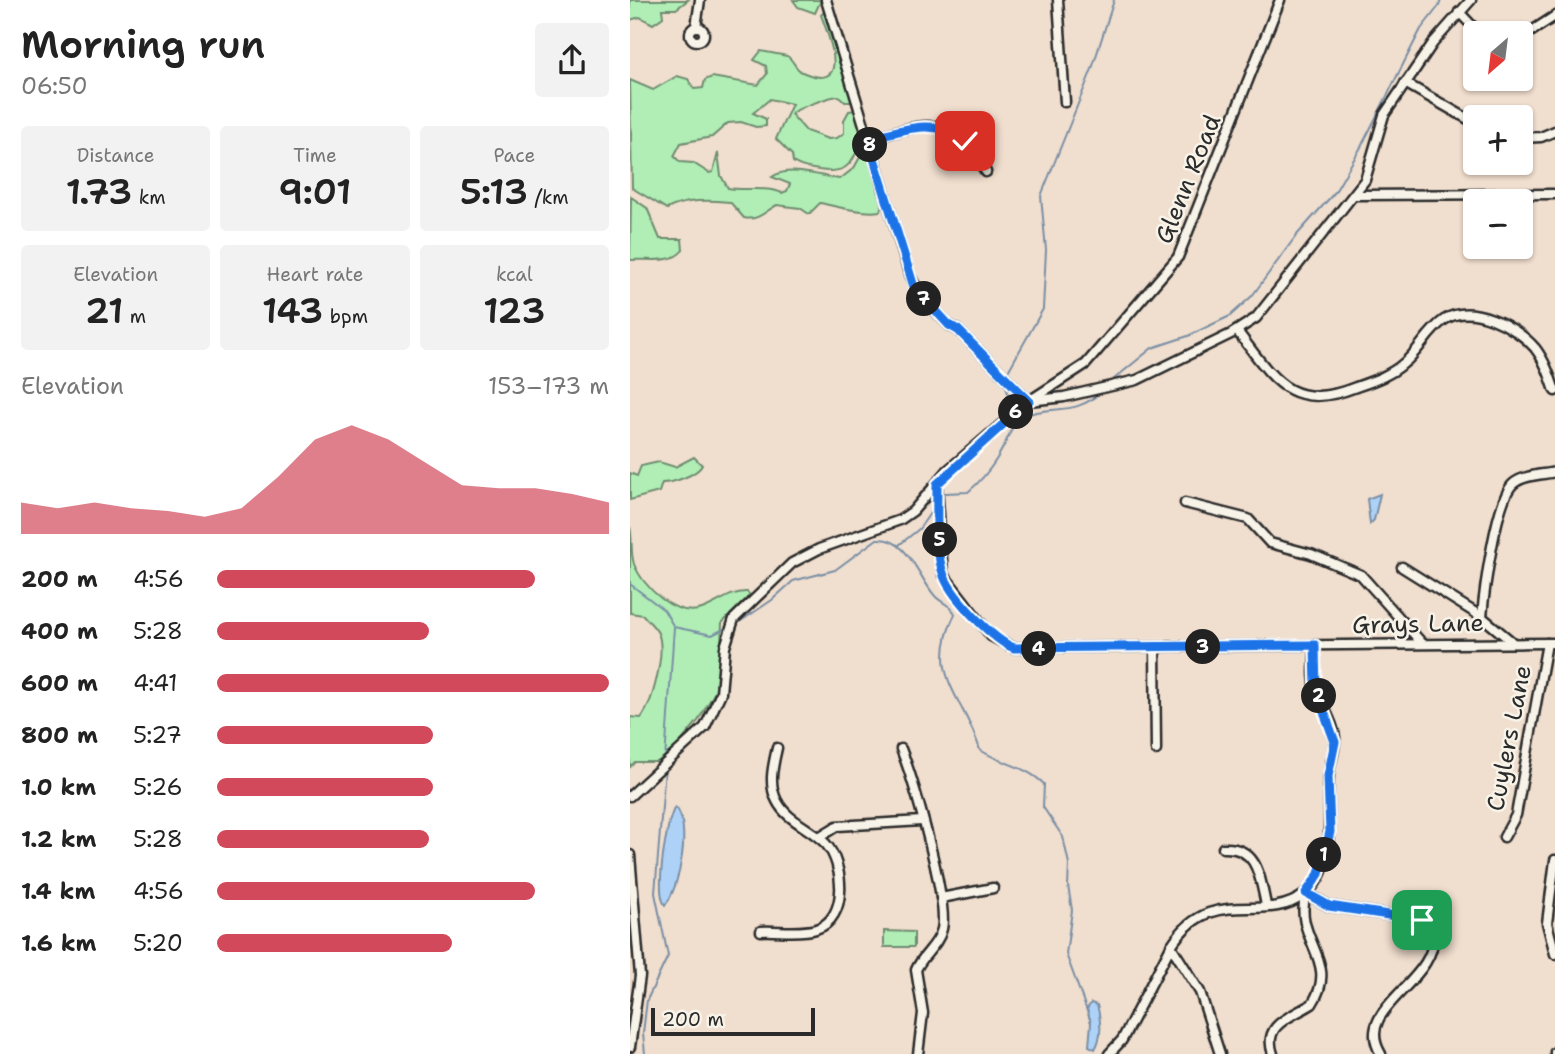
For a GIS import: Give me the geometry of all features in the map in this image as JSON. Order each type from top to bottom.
[{"type":"street","points":[[696,27],[700,0]]},
{"type":"street","points":[[826,0],[914,287],[949,325],[958,330],[1029,401],[1064,397],[1137,380],[1237,331],[1256,318],[1355,195],[1370,170],[1384,115],[1433,43],[1471,0]]},
{"type":"street","points":[[1058,0],[1065,102]]},
{"type":"street","name":"Glenn Road","points":[[630,796],[705,727],[715,709],[724,682],[725,647],[731,626],[784,570],[801,557],[900,520],[923,502],[937,484],[1013,414],[1086,364],[1178,257],[1280,0]]},
{"type":"street","points":[[1459,12],[1468,21]]},
{"type":"street","points":[[1533,30],[1555,16]]},
{"type":"street","points":[[1405,83],[1463,116]]},
{"type":"street","points":[[868,139],[921,125],[936,126],[965,141],[986,173]]},
{"type":"street","points":[[1533,137],[1555,131]]},
{"type":"street","points":[[1355,195],[1555,194]]},
{"type":"street","points":[[1237,331],[1276,382],[1299,394],[1324,398],[1397,369],[1441,322],[1452,316],[1471,314],[1505,325],[1526,339],[1546,365],[1555,391]]},
{"type":"street","points":[[1482,617],[1484,589],[1502,506],[1513,485],[1526,478],[1555,472]]},
{"type":"street","name":"Grays Lane","points":[[937,484],[943,575],[991,636],[1002,643],[1030,649],[1421,642],[1551,643]]},
{"type":"street","points":[[1185,503],[1248,519],[1270,543],[1311,554],[1361,575],[1421,642]]},
{"type":"street","points":[[1402,568],[1482,617],[1511,641]]},
{"type":"street","name":"Cuylers Lane","points":[[1504,838],[1516,816],[1551,643]]},
{"type":"street","points":[[1273,1054],[1271,1045],[1274,1028],[1283,1018],[1312,1004],[1323,974],[1302,911],[1306,893],[1319,874],[1330,832],[1328,776],[1335,742],[1316,690],[1315,645]]},
{"type":"street","points":[[1155,647],[1156,750]]},
{"type":"street","points":[[761,931],[817,929],[835,911],[840,895],[838,866],[832,852],[819,837],[788,816],[777,801],[772,783],[777,748]]},
{"type":"street","points":[[901,748],[941,898],[941,934],[916,970],[923,1013],[918,1054]]},
{"type":"street","points":[[819,837],[837,826],[922,821]]},
{"type":"street","points":[[1223,848],[1241,850],[1255,861],[1266,905]]},
{"type":"street","points":[[1555,860],[1547,923],[1555,954]]},
{"type":"street","points":[[630,861],[640,976],[630,1047]]},
{"type":"street","points":[[941,898],[993,888]]},
{"type":"street","points":[[1109,1054],[1122,1040],[1180,931],[1219,909],[1285,903],[1306,893]]},
{"type":"street","points":[[1306,893],[1329,906],[1422,920],[1433,930],[1433,945],[1422,970],[1376,1021],[1374,1032],[1381,1054]]},
{"type":"street","points":[[1171,946],[1203,998],[1220,1054]]},
{"type":"green space","points":[[630,0],[688,0],[676,9],[662,9],[663,17],[653,24],[640,17],[630,20]]},
{"type":"green space","points":[[793,0],[821,0],[815,13],[798,7]]},
{"type":"green space","points":[[825,11],[854,102],[845,102],[839,96],[821,100],[791,114],[806,131],[828,139],[837,138],[844,133],[844,120],[849,111],[856,110],[864,138],[848,165],[829,171],[805,168],[793,162],[792,155],[776,139],[792,104],[770,99],[753,113],[766,119],[766,126],[728,123],[712,137],[681,143],[674,156],[680,162],[693,163],[709,173],[713,172],[718,153],[721,176],[728,188],[782,193],[787,191],[790,184],[772,177],[796,172],[840,179],[854,168],[866,146],[883,202],[880,211],[857,211],[820,203],[809,214],[800,208],[777,205],[758,217],[749,219],[744,218],[730,202],[689,202],[667,209],[632,188],[630,80],[653,90],[677,76],[688,79],[694,89],[703,88],[705,80],[712,77],[758,85],[767,74],[766,66],[754,60],[761,51],[787,56],[802,72],[818,77],[828,75],[833,69],[834,60],[821,15]]},
{"type":"green space","points":[[631,197],[647,208],[660,239],[682,239],[683,250],[678,255],[666,259],[630,260]]},
{"type":"green space","points":[[694,457],[702,465],[695,472],[678,480],[662,483],[659,492],[630,500],[630,473],[637,476],[641,466],[659,462],[675,467]]},
{"type":"green space","points":[[630,527],[633,559],[638,573],[652,591],[671,605],[692,611],[741,592],[750,595],[722,623],[719,685],[698,721],[674,750],[657,762],[635,762],[630,767],[630,717],[641,718],[650,701],[657,677],[660,641],[655,628],[643,615],[630,613]]},
{"type":"green space","points":[[884,931],[914,932],[914,947],[884,947]]},
{"type":"water","points":[[1380,494],[1374,520],[1370,524],[1367,499]]},
{"type":"water","points":[[675,807],[683,826],[682,856],[675,885],[665,905],[662,898],[661,872],[668,826]]},
{"type":"water","points":[[1091,1003],[1097,1005],[1100,1022],[1099,1039],[1095,1049],[1089,1046],[1091,1023],[1087,1009]]},
{"type":"waterway","points":[[1006,375],[1043,309],[1046,250],[1041,196],[1092,69],[1114,0]]},
{"type":"waterway","points":[[1108,384],[1152,348],[1188,336],[1230,316],[1252,296],[1296,236],[1335,192],[1421,29],[1441,0]]},
{"type":"waterway","points":[[1005,383],[1013,411]]},
{"type":"waterway","points":[[942,495],[968,492],[977,484],[997,458],[1016,419],[1040,411],[1081,405],[1102,391]]},
{"type":"waterway","points":[[899,545],[919,529],[935,506]]},
{"type":"waterway","points":[[738,623],[772,600],[793,581],[835,570],[877,539],[888,540],[904,551],[935,596],[955,614],[944,653],[946,670],[950,685],[980,750],[1030,773],[1044,784],[1043,807],[1063,837],[1069,864],[1068,886],[1072,910],[1066,954],[1091,1022]]},
{"type":"waterway","points":[[630,584],[664,610],[674,627],[665,760]]},
{"type":"waterway","points":[[674,627],[712,635],[726,628]]},
{"type":"waterway","points":[[645,1054],[643,1033],[647,1000],[668,956],[655,893],[665,769]]},
{"type":"route","points":[[965,141],[948,131],[929,125],[868,139],[914,287],[949,325],[958,330],[1029,401],[948,470],[937,484],[941,558],[943,575],[948,584],[991,636],[1014,648],[1315,645],[1316,690],[1334,732],[1335,742],[1328,776],[1330,832],[1323,864],[1306,893],[1319,903],[1329,906],[1422,920]]}]
